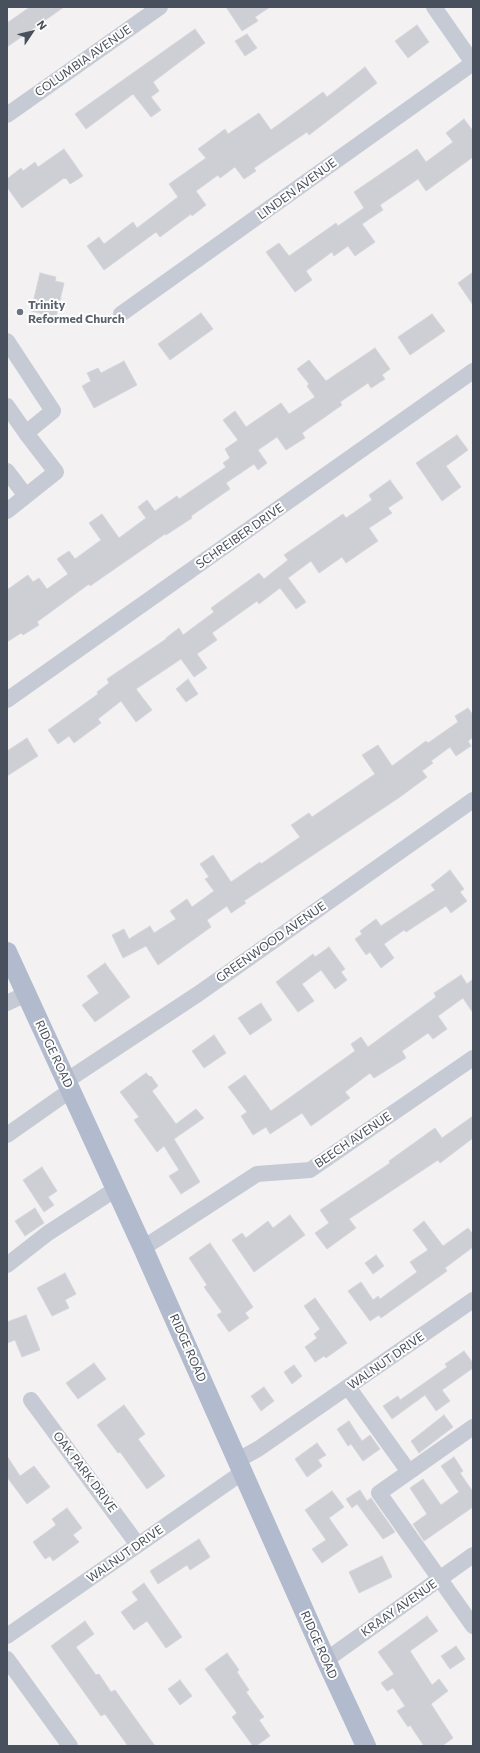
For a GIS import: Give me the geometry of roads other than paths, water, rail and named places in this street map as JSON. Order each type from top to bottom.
[{"type":"main road","name":"RIDGE ROAD","points":[[7,952],[143,1248],[326,1660],[366,1746]]},
{"type":"street","name":"COLUMBIA AVENUE","points":[[7,115],[160,7]]},
{"type":"street","points":[[434,7],[473,63]]},
{"type":"street","name":"LINDEN AVENUE","points":[[121,314],[473,63]]},
{"type":"street","points":[[7,341],[53,411],[26,433]]},
{"type":"street","name":"SCHREIBER DRIVE","points":[[7,700],[473,371]]},
{"type":"street","points":[[7,406],[56,472],[7,511]]},
{"type":"street","points":[[7,470],[26,496]]},
{"type":"street","name":"GREENWOOD AVENUE","points":[[7,1135],[69,1085],[473,800]]},
{"type":"street","points":[[7,1003],[26,994]]},
{"type":"street","name":"BEECH AVENUE","points":[[143,1248],[256,1174],[310,1170],[473,1058]]},
{"type":"street","points":[[7,1265],[48,1233],[116,1189]]},
{"type":"street","name":"WALNUT DRIVE","points":[[7,1636],[138,1544],[241,1466],[258,1449],[473,1300]]},
{"type":"street","points":[[348,1387],[409,1472]]},
{"type":"street","name":"OAK PARK DRIVE","points":[[31,1400],[138,1544]]},
{"type":"street","points":[[473,1427],[379,1494],[473,1626]]},
{"type":"street","name":"KRAAY AVENUE","points":[[326,1660],[473,1556]]},
{"type":"street","points":[[7,1659],[70,1746]]},
{"type":"place","name":"Trinity Reformed Church","points":[[20,312]]}]
